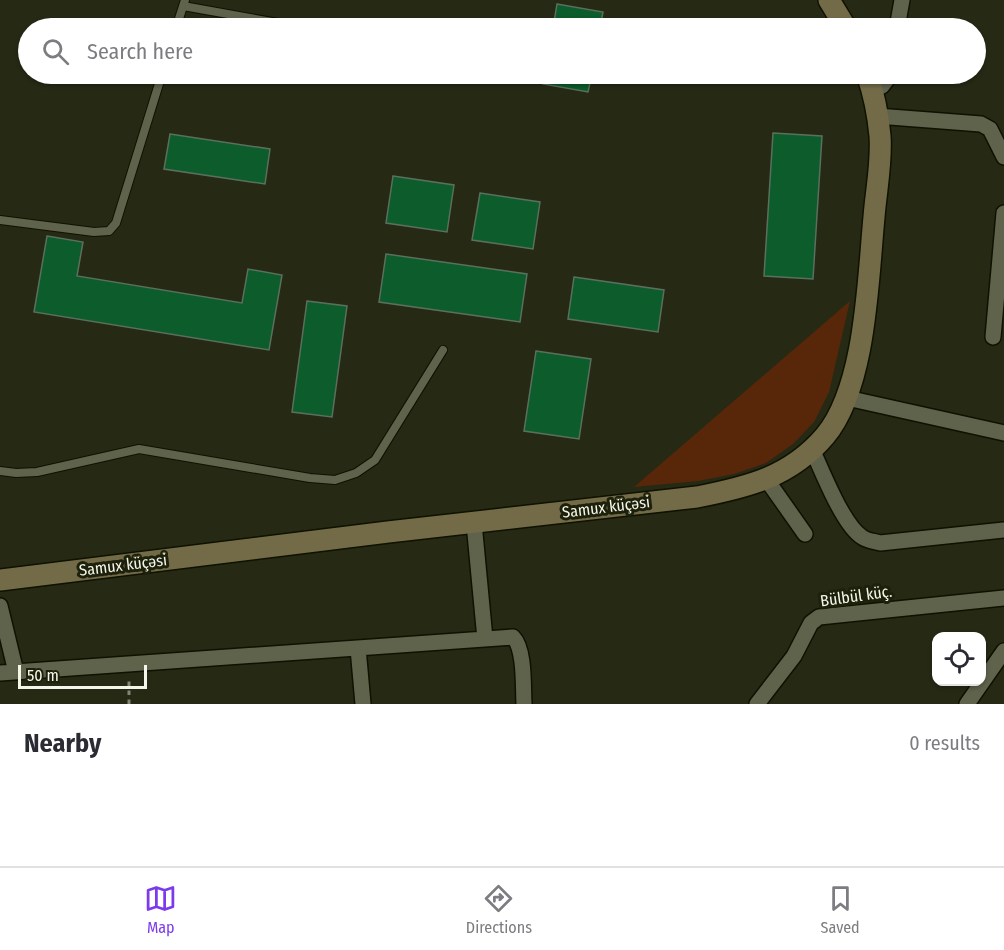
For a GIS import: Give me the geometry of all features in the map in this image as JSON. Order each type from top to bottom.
[{"type":"main road","points":[[829,0],[840,18]]},
{"type":"main road","points":[[843,0],[849,18]]},
{"type":"main road","name":"Samux küçəsi","points":[[0,580],[697,497],[767,480],[792,465],[812,449],[831,427],[848,398],[866,306],[880,152],[878,116],[870,84]]},
{"type":"street","points":[[899,18],[902,0]]},
{"type":"street","points":[[878,116],[981,124],[990,129],[1004,158]]},
{"type":"street","points":[[993,337],[1004,213]]},
{"type":"street","points":[[848,398],[1004,433]]},
{"type":"street","points":[[812,449],[843,514],[853,529],[863,538],[880,543],[1004,530]]},
{"type":"street","points":[[767,480],[805,534]]},
{"type":"street","points":[[474,523],[485,639]]},
{"type":"street","name":"Bülbül küç.","points":[[758,704],[794,656],[811,624],[819,617],[1004,598]]},
{"type":"street","points":[[0,606],[16,672]]},
{"type":"street","points":[[0,673],[513,637],[519,642],[524,704]]},
{"type":"street","points":[[358,648],[363,704]]},
{"type":"street","points":[[967,704],[1004,651]]},
{"type":"lane","points":[[179,18],[184,3],[257,18]]},
{"type":"lane","points":[[0,220],[94,232],[110,231],[116,223],[159,84]]},
{"type":"lane","points":[[0,471],[37,472],[139,449],[310,478],[335,480],[356,473],[375,460],[443,350]]},
{"type":"path","points":[[129,664],[129,704]]},
{"type":"shaded area","points":[[850,301],[829,392],[814,422],[793,444],[766,463],[734,474],[698,481],[634,487]]},
{"type":"building","points":[[557,4],[603,12],[602,18],[555,18]]},
{"type":"building","points":[[543,84],[590,84],[588,92]]},
{"type":"building","points":[[773,133],[822,136],[813,279],[764,276]]},
{"type":"building","points":[[170,134],[270,149],[265,184],[164,169]]},
{"type":"building","points":[[393,176],[454,185],[447,232],[386,223]]},
{"type":"building","points":[[480,193],[540,202],[533,249],[472,240]]},
{"type":"building","points":[[47,236],[83,242],[77,276],[242,303],[248,269],[282,275],[269,350],[34,312]]},
{"type":"building","points":[[386,254],[527,274],[520,322],[379,302]]},
{"type":"building","points":[[574,277],[664,290],[658,332],[568,319]]},
{"type":"building","points":[[307,301],[347,306],[332,417],[292,412]]},
{"type":"building","points":[[536,351],[591,359],[579,439],[524,431]]}]
